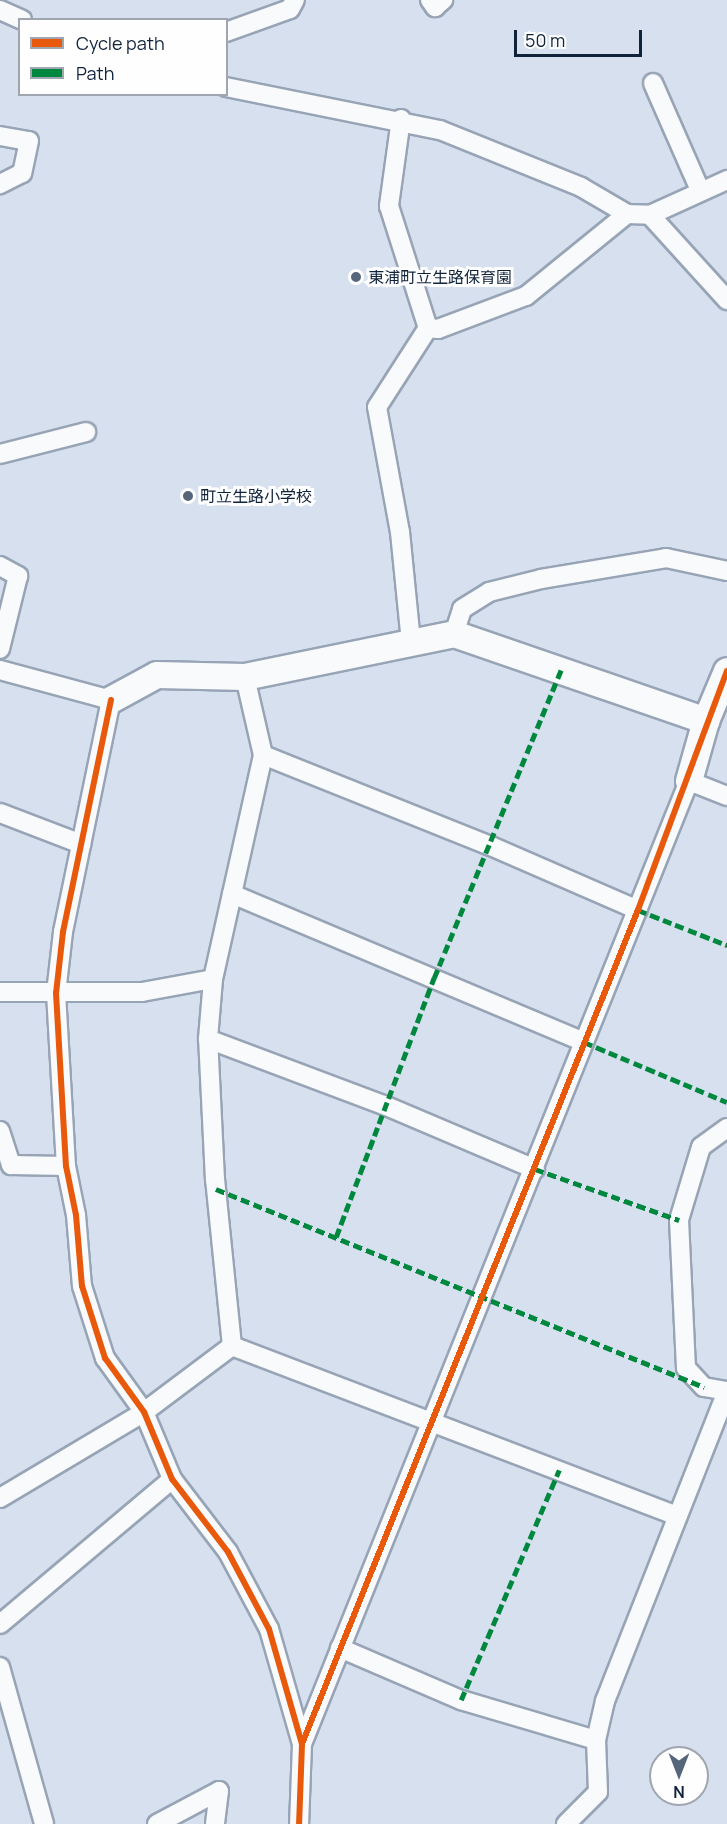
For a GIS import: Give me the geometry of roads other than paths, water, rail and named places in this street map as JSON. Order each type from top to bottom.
[{"type":"street","points":[[228,31],[290,9],[295,0]]},
{"type":"street","points":[[430,0],[435,7],[443,0]]},
{"type":"street","points":[[0,10],[18,18]]},
{"type":"street","points":[[653,83],[700,190]]},
{"type":"street","points":[[228,87],[401,119],[440,130],[581,187],[627,214],[650,215],[700,190],[727,180]]},
{"type":"street","points":[[401,119],[389,206],[428,328]]},
{"type":"street","points":[[0,136],[29,141],[22,173],[0,184]]},
{"type":"street","points":[[428,328],[438,329],[526,296],[627,214]]},
{"type":"street","points":[[650,215],[727,300]]},
{"type":"street","points":[[411,642],[400,532],[376,407],[428,328]]},
{"type":"street","points":[[0,454],[86,432]]},
{"type":"street","points":[[454,634],[462,609],[489,592],[541,579],[666,558],[727,571]]},
{"type":"street","points":[[0,566],[18,576],[0,649]]},
{"type":"street","points":[[0,670],[111,700],[157,675],[245,678],[454,634],[706,721]]},
{"type":"street","points":[[302,1744],[433,1424],[638,910],[689,781],[706,721],[727,671]]},
{"type":"street","points":[[232,1346],[215,1179],[208,1039],[213,979],[263,755],[245,678]]},
{"type":"street","points":[[111,700],[63,932],[56,993],[66,1166],[87,1313],[105,1358],[144,1413],[172,1479],[228,1552],[269,1629],[302,1744],[299,1824]]},
{"type":"street","points":[[263,755],[490,846],[638,910]]},
{"type":"street","points":[[689,781],[727,796]]},
{"type":"street","points":[[0,813],[81,844]]},
{"type":"street","points":[[232,894],[584,1042]]},
{"type":"street","points":[[0,992],[142,992],[213,979]]},
{"type":"street","points":[[208,1039],[384,1105],[535,1169]]},
{"type":"street","points":[[566,1824],[598,1792],[596,1740],[605,1701],[727,1391],[704,1387],[686,1368],[679,1220],[701,1147],[727,1128]]},
{"type":"street","points":[[0,1131],[5,1166],[66,1166]]},
{"type":"street","points":[[0,1498],[144,1413],[232,1346]]},
{"type":"street","points":[[232,1346],[678,1516]]},
{"type":"street","points":[[0,1624],[172,1479]]},
{"type":"street","points":[[340,1648],[461,1700],[596,1740]]},
{"type":"street","points":[[0,1667],[44,1824]]},
{"type":"street","points":[[157,1824],[219,1791],[215,1824]]},
{"type":"place","name":"東浦町立生路保育園","points":[[356,277]]},
{"type":"place","name":"町立生路小学校","points":[[188,496]]}]
